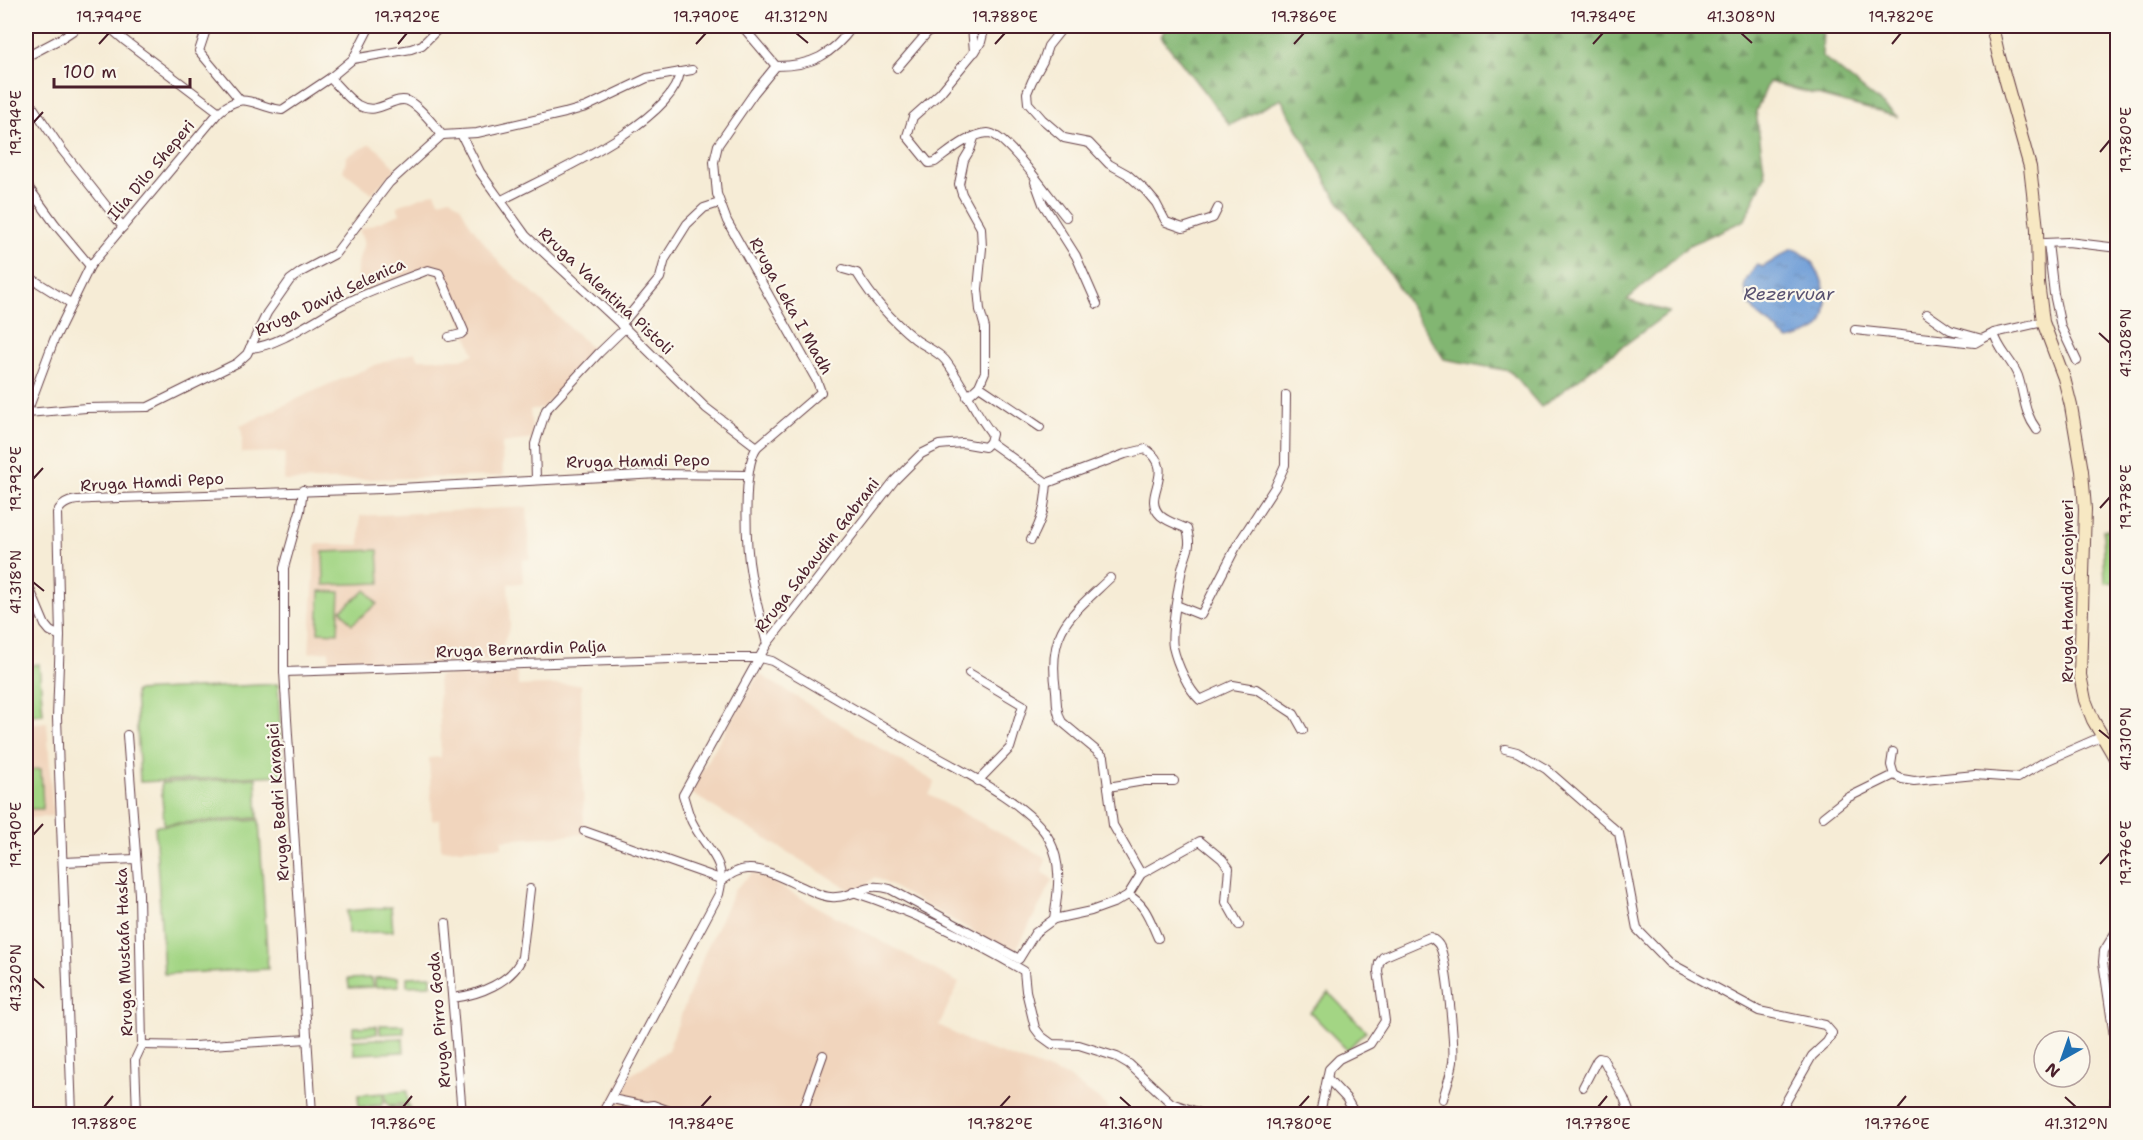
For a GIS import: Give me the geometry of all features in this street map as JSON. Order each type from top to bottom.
[{"type":"street","points":[[28,56],[80,26]]},
{"type":"street","points":[[108,26],[219,112]]},
{"type":"street","points":[[202,26],[205,33],[199,51],[240,100],[282,110],[330,78],[353,59],[369,26]]},
{"type":"street","points":[[353,59],[422,45],[441,26]]},
{"type":"street","points":[[742,26],[776,66],[815,61],[826,55],[853,26]]},
{"type":"street","points":[[897,68],[933,26]]},
{"type":"street","points":[[972,26],[974,52]]},
{"type":"street","points":[[985,26],[981,42],[974,52],[940,93],[913,117],[907,136],[930,163],[974,138],[991,133],[1002,139],[1017,154],[1066,217]]},
{"type":"street","points":[[1061,26],[1060,31],[1048,46],[1032,81],[1027,93],[1028,103],[1064,138],[1089,143],[1109,164],[1127,174],[1156,203],[1166,222],[1183,228],[1214,218],[1218,208]]},
{"type":"street","name":"Rruga Hamdi Cenojmeri","points":[[1992,26],[2030,167],[2043,243],[2038,282],[2043,322],[2064,378],[2077,436],[2085,509],[2080,675],[2085,700],[2093,720],[2118,763]]},
{"type":"street","name":"Rruga Leka I Madh","points":[[766,644],[751,573],[747,476],[750,459],[757,447],[821,392],[727,221],[719,203],[714,162],[718,145],[776,66]]},
{"type":"street","points":[[250,348],[267,313],[290,280],[335,254],[389,183],[442,135],[477,133],[565,113],[586,107],[647,78],[692,70]]},
{"type":"street","points":[[502,200],[604,148],[634,128],[668,96],[679,80],[680,72]]},
{"type":"street","points":[[330,78],[356,104],[363,107],[378,108],[401,100],[410,102],[442,135]]},
{"type":"street","points":[[26,97],[62,150],[123,227]]},
{"type":"street","name":"Ilia Dilo Sheperi","points":[[26,414],[44,366],[90,266],[219,112],[240,100]]},
{"type":"street","name":"Rruga Valentina Pistoli","points":[[461,134],[480,172],[526,236],[623,326],[706,408],[757,447]]},
{"type":"street","points":[[967,397],[978,386],[985,372],[985,328],[978,289],[982,248],[981,228],[959,184],[964,160],[974,138]]},
{"type":"street","points":[[1034,178],[1042,204],[1076,256],[1097,304]]},
{"type":"street","points":[[26,184],[90,266]]},
{"type":"street","points":[[536,479],[535,444],[546,410],[623,326],[660,278],[665,259],[687,224],[704,208],[719,203]]},
{"type":"street","points":[[2077,361],[2061,327],[2043,243],[2068,242],[2118,248]]},
{"type":"street","points":[[843,269],[857,273],[871,296],[889,315],[915,339],[943,357],[992,434],[990,442],[1047,483]]},
{"type":"street","name":"Rruga David Selenica","points":[[26,414],[98,407],[148,407],[237,363],[250,348],[272,343],[344,304],[428,270],[439,273],[464,331],[449,337]]},
{"type":"street","points":[[26,275],[72,304]]},
{"type":"street","points":[[1927,314],[1950,330],[1982,339]]},
{"type":"street","points":[[1855,330],[1975,343],[1994,333],[2043,322]]},
{"type":"street","points":[[1994,333],[1996,342],[2017,374],[2028,417],[2037,430]]},
{"type":"street","points":[[978,386],[1040,427]]},
{"type":"street","points":[[1176,605],[1201,615],[1236,547],[1275,487],[1285,465],[1286,395]]},
{"type":"street","name":"Rruga Sabaudin Gabrani","points":[[723,880],[720,864],[691,820],[683,795],[766,644],[894,481],[921,454],[939,445],[962,443],[985,447],[990,442]]},
{"type":"street","points":[[1047,483],[1125,454],[1146,449],[1156,457],[1161,469],[1154,501],[1156,509],[1162,517],[1187,528],[1191,544],[1183,567],[1176,605],[1173,645],[1185,676],[1200,700],[1205,700],[1233,686],[1256,689],[1294,714],[1303,730]]},
{"type":"street","name":"Rruga Hamdi Pepo","points":[[72,1114],[57,718],[60,636],[57,513],[59,507],[65,503],[91,499],[381,489],[659,474],[747,476]]},
{"type":"street","points":[[1031,540],[1045,509],[1047,483]]},
{"type":"street","name":"Rruga Bedri Karapici","points":[[303,490],[300,511],[284,568],[284,672],[312,1114]]},
{"type":"street","points":[[1110,578],[1070,616],[1058,638],[1053,668],[1058,715],[1062,722],[1104,757],[1113,825],[1141,874]]},
{"type":"street","points":[[26,580],[45,625],[60,636]]},
{"type":"street","points":[[760,658],[772,661],[978,781],[1016,805],[1034,820],[1049,838],[1056,856],[1060,877],[1054,919]]},
{"type":"street","name":"Rruga Bernardin Palja","points":[[284,672],[625,660],[760,658]]},
{"type":"street","points":[[969,673],[1023,705],[1010,748],[978,781]]},
{"type":"street","name":"Rruga Mustafa Haska","points":[[127,735],[136,859],[142,1045],[135,1060],[136,1114]]},
{"type":"street","points":[[1894,775],[1914,781],[1975,775],[2017,778],[2046,761],[2103,736]]},
{"type":"street","points":[[1505,750],[1517,752],[1546,769],[1619,833],[1637,929],[1670,963],[1759,1011],[1825,1025],[1832,1033],[1827,1042],[1812,1056],[1779,1114]]},
{"type":"street","points":[[1893,752],[1894,775]]},
{"type":"street","points":[[1822,817],[1847,798],[1894,775]]},
{"type":"street","points":[[1108,787],[1144,781],[1174,782]]},
{"type":"street","points":[[584,831],[723,880]]},
{"type":"street","points":[[602,1114],[707,918],[723,880],[747,868],[761,870],[819,894],[837,897],[878,885],[890,889],[1019,959],[1035,933],[1054,919],[1091,911],[1116,902],[1128,895],[1141,874],[1200,841],[1222,858],[1228,868],[1226,902],[1239,925]]},
{"type":"street","name":"Rruga Mustafa Haska","points":[[63,862],[136,859]]},
{"type":"street","points":[[453,998],[482,992],[519,966],[530,889]]},
{"type":"street","points":[[853,892],[905,911],[1024,971],[1026,992],[1035,1029],[1041,1036],[1052,1044],[1079,1045],[1117,1057],[1130,1064],[1171,1103],[1203,1114]]},
{"type":"street","points":[[1128,895],[1138,900],[1143,906],[1158,938]]},
{"type":"street","name":"Rruga Pirro Goda","points":[[446,923],[462,1114]]},
{"type":"street","points":[[2118,928],[2104,951],[2103,962],[2118,1063]]},
{"type":"street","points":[[1320,1114],[1329,1069],[1339,1059],[1370,1044],[1385,1021],[1378,971],[1379,963],[1383,957],[1430,937],[1436,940],[1440,947],[1444,963],[1450,1020],[1453,1061],[1443,1099]]},
{"type":"street","name":"Rruga Mustafa Haska","points":[[142,1045],[194,1046],[308,1039]]},
{"type":"street","points":[[802,1114],[823,1055]]},
{"type":"street","points":[[1583,1087],[1597,1060],[1603,1059],[1630,1114]]},
{"type":"street","points":[[2113,1114],[2118,1071]]},
{"type":"street","points":[[1328,1078],[1346,1098],[1355,1114]]},
{"type":"street","points":[[612,1099],[646,1106],[653,1105],[678,1114]]},
{"type":"shaded area","points":[[370,144],[381,152],[396,169],[372,193],[343,171],[347,156]]},
{"type":"shaded area","points":[[435,192],[439,201],[450,198],[460,206],[470,224],[498,261],[595,351],[542,408],[530,410],[533,439],[502,443],[503,476],[284,481],[285,452],[242,453],[240,426],[325,386],[378,364],[415,352],[419,359],[461,359],[474,354],[441,268],[436,265],[360,295],[357,284],[357,265],[364,243],[359,230],[400,214],[397,206]]},
{"type":"shaded area","points":[[527,507],[530,559],[522,560],[523,583],[508,584],[510,626],[502,647],[502,659],[330,668],[329,651],[309,653],[316,544],[360,545],[360,516]]},
{"type":"shaded area","points":[[517,672],[518,686],[581,684],[584,834],[502,840],[502,847],[441,850],[440,819],[432,820],[429,758],[441,757],[438,676]]},
{"type":"shaded area","points":[[759,674],[935,782],[929,795],[1046,858],[1043,872],[1053,880],[1014,954],[875,877],[865,887],[853,892],[689,792]]},
{"type":"shaded area","points":[[47,722],[53,816],[26,818],[26,724]]},
{"type":"shaded area","points":[[753,872],[959,983],[939,1025],[973,1044],[1066,1076],[1104,1103],[1111,1114],[602,1114],[620,1082],[668,1050],[705,952],[735,889]]},
{"type":"green space","points":[[1166,26],[1823,26],[1822,56],[1898,117],[1769,82],[1756,111],[1765,176],[1745,220],[1688,246],[1627,300],[1669,312],[1541,407],[1510,371],[1444,359],[1393,279],[1333,193],[1281,99],[1230,125],[1161,37]]},
{"type":"green space","points":[[2103,530],[2117,530],[2117,582],[2105,583]]},
{"type":"green space","points":[[378,550],[380,583],[324,585],[323,552]]},
{"type":"green space","points":[[366,590],[377,604],[352,624],[341,610]]},
{"type":"green space","points":[[320,591],[340,592],[338,633],[318,632]]},
{"type":"green space","points":[[39,664],[43,714],[26,715],[26,666]]},
{"type":"green space","points":[[278,684],[283,775],[140,782],[135,691]]},
{"type":"green space","points":[[41,769],[43,809],[26,809],[26,770]]},
{"type":"green space","points":[[256,778],[258,818],[164,824],[161,783]]},
{"type":"green space","points":[[259,820],[268,969],[164,974],[155,826]]},
{"type":"green space","points":[[391,907],[393,931],[348,934],[347,911]]},
{"type":"green space","points":[[431,976],[431,985],[407,986],[407,977]]},
{"type":"green space","points":[[398,977],[399,986],[375,987],[375,978]]},
{"type":"green space","points":[[372,978],[373,987],[349,988],[348,979]]},
{"type":"green space","points":[[1329,993],[1366,1031],[1347,1050],[1310,1012]]},
{"type":"green space","points":[[380,1025],[403,1025],[404,1033],[380,1034]]},
{"type":"green space","points":[[377,1026],[377,1034],[353,1035],[353,1027]]},
{"type":"green space","points":[[403,1038],[404,1052],[354,1054],[353,1040]]},
{"type":"green space","points":[[407,1091],[408,1104],[389,1105],[386,1102],[385,1093]]},
{"type":"green space","points":[[383,1093],[384,1103],[381,1105],[359,1107],[358,1095]]},
{"type":"green space","points":[[409,1106],[410,1114],[387,1114],[389,1108]]},
{"type":"green space","points":[[381,1108],[385,1114],[359,1114],[359,1109]]},
{"type":"water","name":"Rezervuar","points":[[1792,249],[1802,253],[1817,270],[1822,282],[1826,307],[1819,328],[1789,340],[1751,307],[1745,283],[1757,265],[1763,267]]}]
